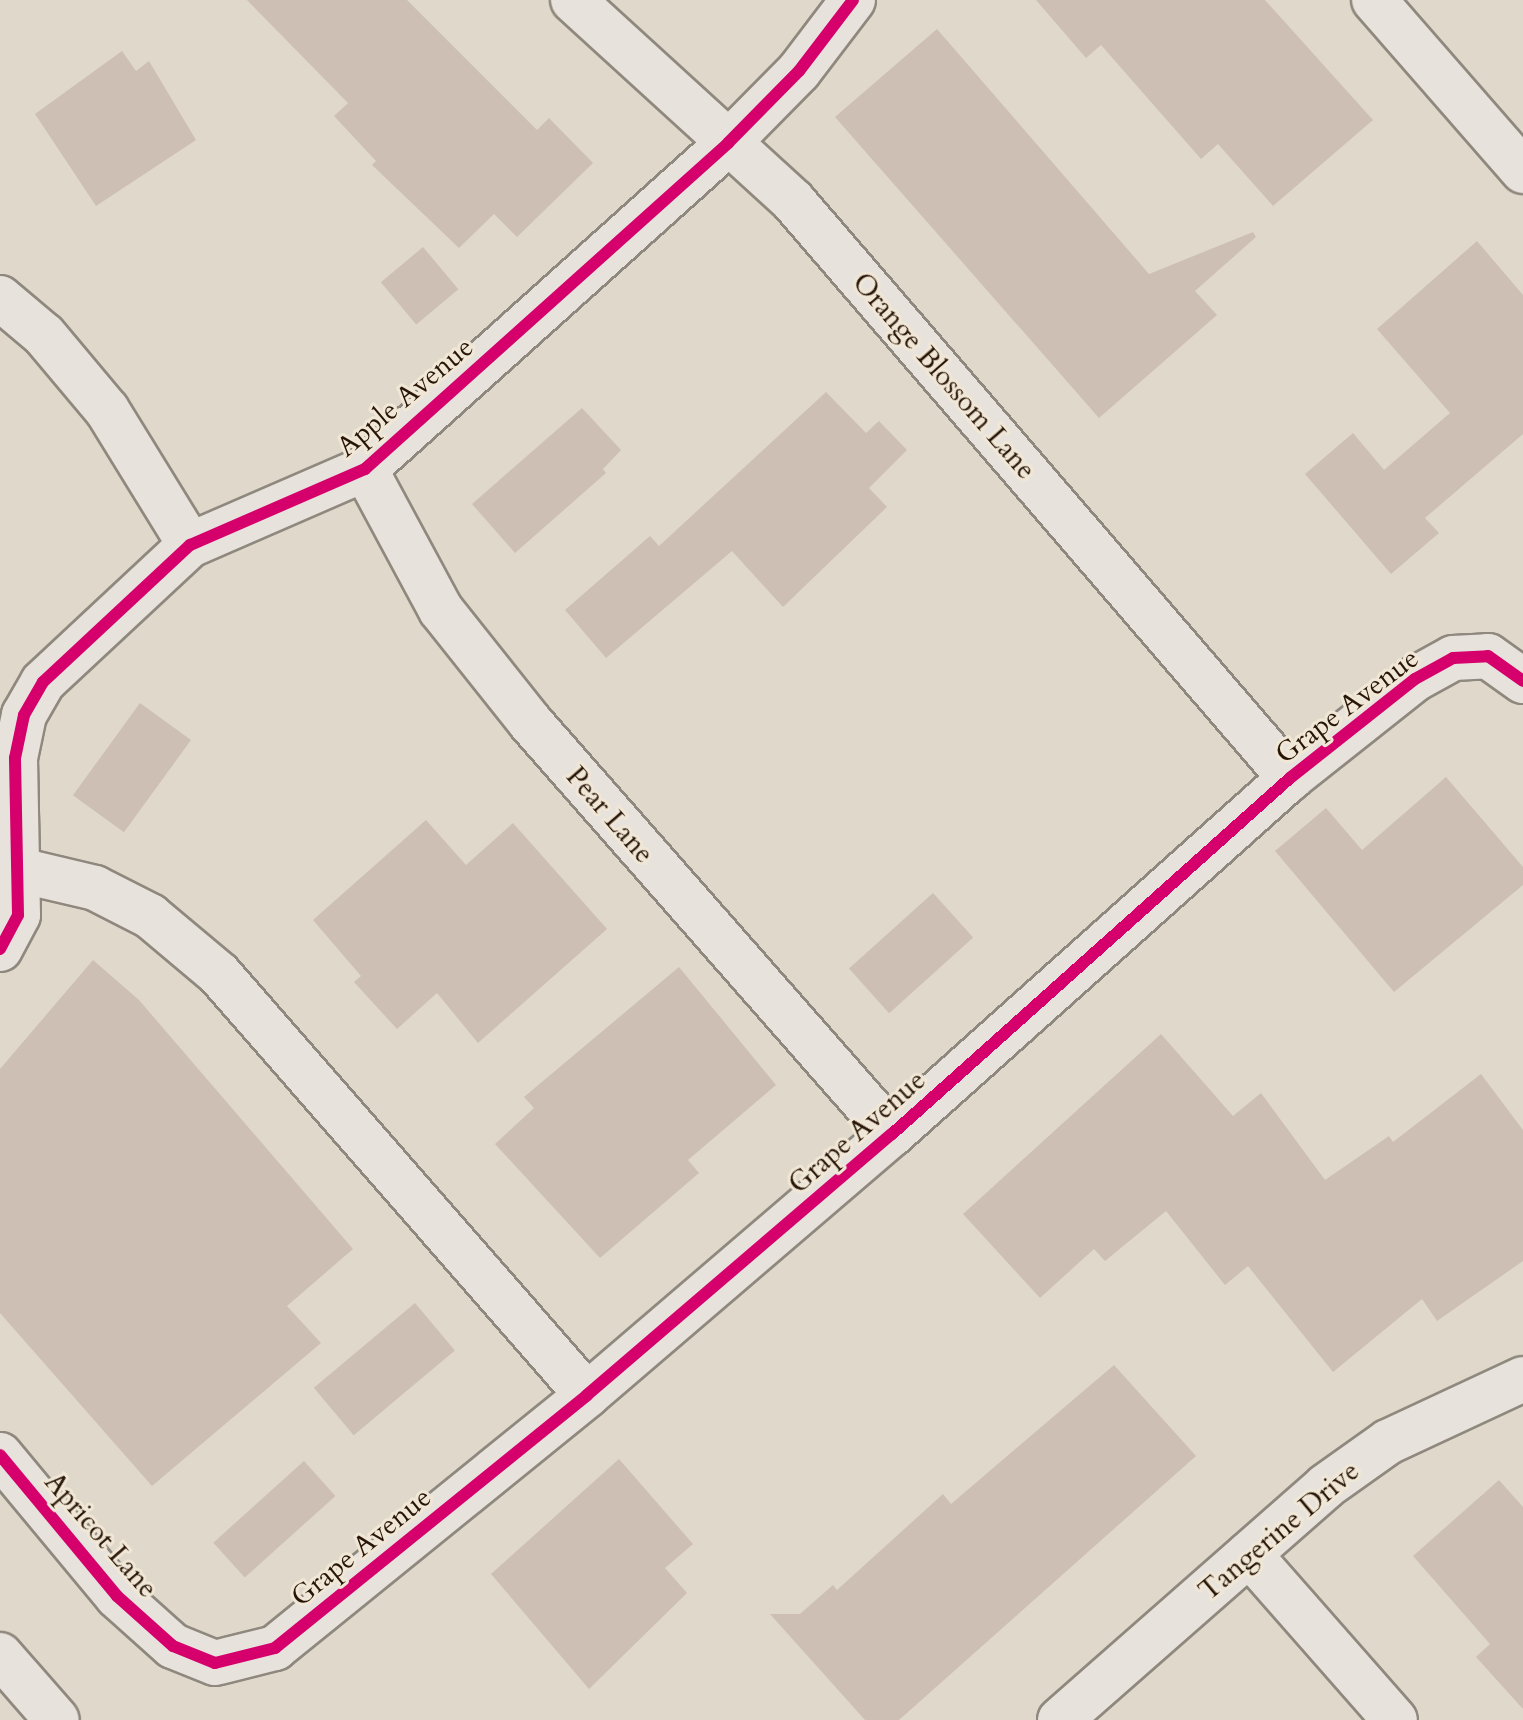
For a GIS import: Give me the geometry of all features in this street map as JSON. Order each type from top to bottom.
[{"type":"street","name":"Orange Blossom Lane","points":[[573,0],[793,201],[1290,778]]},
{"type":"street","name":"Apple Avenue","points":[[0,949],[18,915],[15,758],[24,715],[77,645],[190,545],[365,469],[728,143],[799,71],[853,0]]},
{"type":"street","points":[[1374,0],[1523,171]]},
{"type":"street","points":[[0,298],[44,335],[107,410],[190,545]]},
{"type":"street","name":"Pear Lane","points":[[365,469],[461,635],[723,946],[892,1134]]},
{"type":"street","name":"Grape Avenue","points":[[215,1663],[275,1648],[587,1395],[892,1134],[1290,778],[1415,679],[1453,658],[1488,656],[1523,681]]},
{"type":"street","points":[[19,870],[95,888],[150,916],[219,974],[587,1395]]},
{"type":"street","name":"Tangerine Drive","points":[[1060,1720],[1249,1554],[1388,1442],[1523,1379]]},
{"type":"street","name":"Apricot Lane","points":[[0,1455],[117,1596],[173,1646],[215,1663]]},
{"type":"street","points":[[1249,1554],[1395,1720]]},
{"type":"street","points":[[0,1655],[57,1720]]},
{"type":"building","points":[[247,0],[407,0],[537,130],[549,118],[593,163],[517,237],[494,214],[459,248],[372,165],[376,161],[334,116],[348,103]]},
{"type":"building","points":[[1036,0],[1265,0],[1373,120],[1273,206],[1218,144],[1201,159],[1101,45],[1086,58]]},
{"type":"building","points":[[937,29],[1149,274],[1253,232],[1256,237],[1195,291],[1217,315],[1099,418],[835,117]]},
{"type":"building","points":[[122,51],[136,71],[149,61],[196,140],[96,206],[35,114]]},
{"type":"building","points":[[1477,241],[1523,295],[1523,434],[1425,518],[1439,533],[1391,574],[1305,474],[1353,433],[1384,470],[1450,413],[1377,329]]},
{"type":"building","points":[[423,247],[458,289],[416,324],[381,282]]},
{"type":"building","points":[[826,392],[866,433],[879,421],[907,450],[869,488],[887,507],[783,607],[732,551],[606,658],[565,610],[650,536],[659,546]]},
{"type":"building","points":[[582,408],[621,450],[603,469],[606,473],[515,553],[472,504]]},
{"type":"building","points":[[140,703],[191,740],[124,832],[73,795]]},
{"type":"building","points":[[1446,777],[1523,867],[1523,885],[1394,992],[1275,851],[1326,808],[1362,850]]},
{"type":"building","points":[[426,820],[466,865],[513,823],[607,929],[478,1043],[437,993],[397,1029],[354,982],[361,976],[313,920]]},
{"type":"building","points":[[933,893],[973,938],[889,1013],[849,969]]},
{"type":"building","points":[[93,960],[139,1000],[353,1249],[287,1306],[321,1343],[152,1486],[0,1313],[0,1069]]},
{"type":"building","points":[[679,967],[776,1085],[688,1160],[699,1173],[600,1258],[495,1144],[534,1108],[524,1097]]},
{"type":"building","points":[[1161,1034],[1233,1116],[1261,1093],[1325,1180],[1389,1136],[1393,1142],[1481,1074],[1523,1130],[1523,1261],[1437,1321],[1422,1299],[1333,1372],[1248,1266],[1225,1285],[1166,1211],[1105,1261],[1094,1249],[1040,1298],[963,1214]]},
{"type":"building","points":[[415,1303],[455,1350],[354,1435],[314,1388]]},
{"type":"building","points":[[1114,1365],[1196,1456],[899,1720],[865,1720],[770,1614],[800,1614],[833,1585],[837,1590],[943,1494],[951,1504]]},
{"type":"building","points":[[619,1459],[693,1544],[665,1568],[687,1593],[589,1689],[491,1574]]},
{"type":"building","points":[[304,1461],[335,1496],[245,1578],[213,1543]]},
{"type":"building","points":[[1499,1480],[1523,1507],[1523,1709],[1476,1657],[1490,1644],[1413,1556]]},
{"type":"cycle path","points":[[0,949],[18,915],[15,758],[24,715],[43,682],[190,545],[365,469],[728,143],[799,71],[853,0]]},
{"type":"cycle path","points":[[0,1455],[117,1596],[173,1646],[215,1663],[275,1648],[587,1395],[892,1134],[1290,778],[1415,679],[1453,658],[1488,656],[1523,681]]}]
